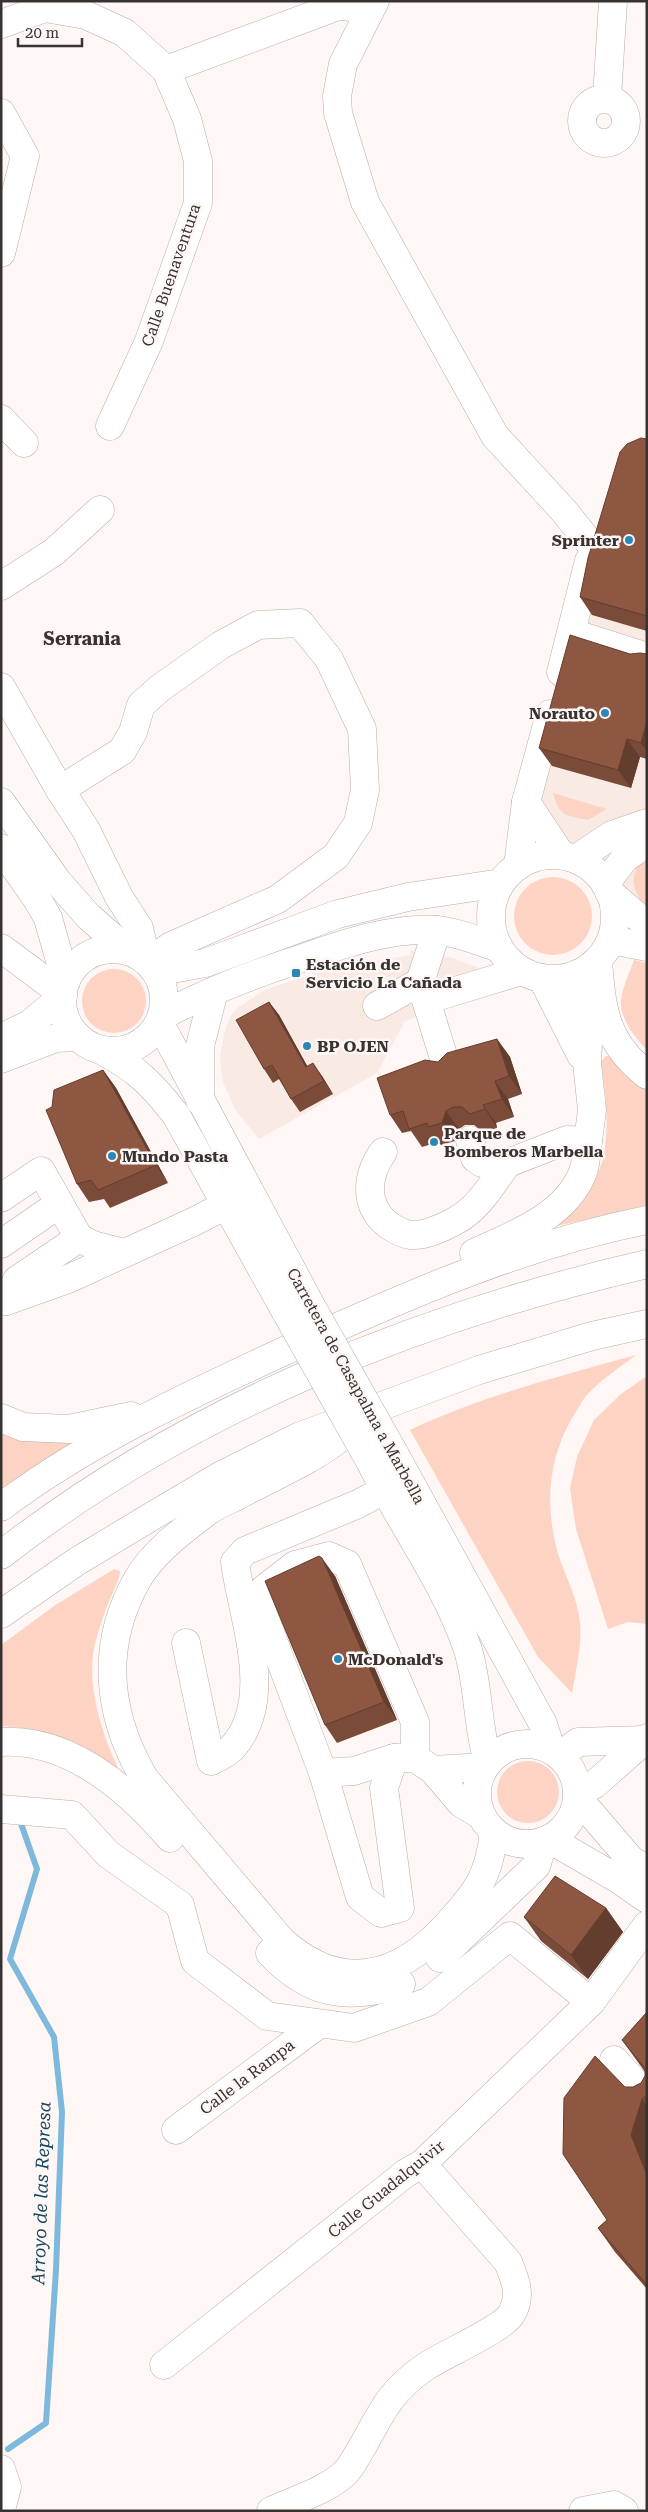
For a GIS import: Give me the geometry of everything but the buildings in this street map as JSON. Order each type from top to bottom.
[{"type":"main road","points":[[607,98],[613,1]]},
{"type":"main road","points":[[166,70],[338,6],[372,8],[343,64],[337,96],[338,113],[365,202],[495,436],[564,511],[592,546]]},
{"type":"main road","name":"Calle Buenaventura","points":[[1,24],[45,8],[86,15],[125,33],[166,70],[187,118],[198,161],[198,203],[149,341],[110,426]]},
{"type":"main road","points":[[1,113],[25,156],[1,253]]},
{"type":"main road","points":[[1,419],[24,443]]},
{"type":"main road","points":[[1,586],[54,552],[100,510]]},
{"type":"main road","points":[[587,1063],[532,975],[506,959],[499,948],[491,926],[491,908],[496,891],[510,874],[526,802],[572,633],[592,546],[601,518]]},
{"type":"main road","points":[[60,790],[122,751],[133,732],[141,705],[160,688],[221,645],[258,625],[300,622],[329,659],[362,729],[365,790],[358,823],[336,856],[278,899],[171,946],[143,961]]},
{"type":"main road","points":[[572,633],[647,657]]},
{"type":"main road","points":[[1,687],[60,790],[86,830],[119,897],[139,928],[143,946],[143,961]]},
{"type":"main road","points":[[1,802],[68,893],[89,917],[143,961],[164,994],[161,1020]]},
{"type":"main road","points":[[526,802],[568,857]]},
{"type":"main road","points":[[568,857],[612,835],[647,823]]},
{"type":"main road","points":[[394,1301],[436,1270],[525,1230],[562,1204],[583,1172],[592,1110],[587,1063],[588,1044],[577,993],[615,919],[607,888],[625,858],[647,842]]},
{"type":"main road","points":[[1,848],[38,899],[48,918],[64,990],[65,1018],[78,1037],[89,1045],[102,1050],[113,1051],[135,1046],[145,1040],[161,1020],[214,991],[255,974],[336,946],[387,934],[438,930],[499,948]]},
{"type":"main road","points":[[1,1038],[30,1024],[64,990],[72,970],[91,955],[109,950],[143,961],[204,963],[338,914],[510,874],[538,857],[568,857],[590,867],[607,888],[647,925]]},
{"type":"main road","points":[[438,930],[423,991],[446,1065]]},
{"type":"main road","points":[[377,1006],[423,991],[532,975],[560,979],[595,958],[647,947]]},
{"type":"main road","points":[[1,948],[64,990]]},
{"type":"main road","points":[[595,958],[605,1020],[613,1037],[647,1076]]},
{"type":"main road","points":[[200,1101],[200,1046],[214,991]]},
{"type":"main road","name":"Carretera de Casapalma a Marbella","points":[[161,1020],[298,1308],[383,1459],[543,1724],[556,1752]]},
{"type":"main road","points":[[1,1059],[56,1038],[78,1037]]},
{"type":"main road","name":"Carretera de Casapalma a Marbella","points":[[102,1050],[131,1066],[158,1092],[176,1116],[226,1205],[298,1308]]},
{"type":"main road","points":[[470,1140],[475,1158],[482,1163],[498,1167],[567,1140],[588,1141]]},
{"type":"main road","points":[[383,1152],[373,1166],[369,1183],[370,1197],[375,1210],[383,1220],[402,1233],[411,1235],[421,1235],[456,1221],[473,1207],[506,1165]]},
{"type":"main road","points":[[1,1198],[41,1171],[79,1238],[93,1245],[124,1253]]},
{"type":"main road","points":[[1,1244],[59,1204]]},
{"type":"main road","points":[[4,1300],[68,1279],[226,1205]]},
{"type":"main road","points":[[1,1507],[84,1453],[168,1405],[394,1301],[492,1263],[566,1238],[647,1220]]},
{"type":"main road","points":[[4,1300],[17,1280],[79,1238]]},
{"type":"main road","points":[[1,1555],[34,1529],[110,1479],[189,1433],[270,1393],[440,1322],[523,1296],[647,1264]]},
{"type":"main road","points":[[1,1614],[76,1562],[220,1476],[298,1437],[480,1370],[592,1336],[647,1324]]},
{"type":"main road","points":[[1,1418],[23,1427],[69,1429],[114,1421],[168,1405]]},
{"type":"main road","points":[[383,1407],[310,1458],[209,1510],[154,1559],[137,1579],[119,1625],[113,1652],[112,1680],[115,1707],[132,1758],[144,1778],[281,1940],[298,1956],[317,1966],[344,1972],[375,1973],[398,1966],[419,1953],[458,1913],[483,1880],[491,1860],[488,1824],[477,1801],[477,1787],[486,1765],[501,1750],[517,1744],[534,1744],[556,1752],[571,1770],[577,1795],[574,1812],[566,1825],[546,1840],[517,1843],[488,1824],[461,1803],[414,1762]]},
{"type":"main road","name":"Carretera de Casapalma a Marbella","points":[[383,1459],[384,1490],[444,1595],[468,1649],[473,1669],[481,1740],[486,1765]]},
{"type":"main road","points":[[186,1643],[212,1761],[231,1750],[249,1720],[255,1684],[250,1630],[235,1562],[245,1552],[342,1511],[384,1490]]},
{"type":"main road","points":[[329,1556],[347,1564],[415,1722],[414,1762],[384,1788],[400,1908],[381,1913],[360,1897],[323,1773],[260,1606],[264,1589],[295,1565],[329,1556]]},
{"type":"main road","points":[[556,1752],[578,1742],[646,1739]]},
{"type":"main road","points":[[577,1795],[595,1784],[646,1739]]},
{"type":"main road","points":[[1,1742],[43,1747],[83,1762],[111,1780],[151,1816],[279,1963],[315,1988],[335,1993],[383,1990],[407,1982],[428,1970],[536,1866],[546,1840]]},
{"type":"main road","points":[[323,1773],[354,1772],[414,1762],[486,1765]]},
{"type":"main road","points":[[577,1795],[631,1860],[647,1870]]},
{"type":"main road","points":[[1,1809],[72,1815],[108,1854],[180,1905],[194,1961],[267,2016],[354,2028],[428,2002],[510,1936],[591,2002]]},
{"type":"main road","points":[[546,1840],[618,1878],[647,1899]]},
{"type":"main road","name":"Calle Guadalquivir","points":[[164,2366],[406,2173],[422,2164],[591,2002],[647,1925]]},
{"type":"main road","points":[[612,1973],[647,1961]]},
{"type":"main road","name":"Calle la Rampa","points":[[176,2130],[319,2024]]},
{"type":"main road","points":[[614,2060],[647,2096]]},
{"type":"main road","points":[[271,2511],[322,2488],[346,2473],[388,2401],[403,2383],[427,2365],[494,2328],[512,2315],[517,2298],[516,2282],[508,2262],[422,2164]]},
{"type":"main road","points":[[1,2468],[7,2487],[1,2510]]},
{"type":"main road","points":[[584,2511],[614,2505],[624,2511]]},
{"type":"shaded area","points":[[647,442],[647,947],[611,940],[615,919],[614,905],[601,878],[590,867],[576,859],[546,855],[531,859],[526,802]]},
{"type":"shaded area","points":[[553,793],[607,809],[588,820],[569,816],[564,814],[558,807]]},
{"type":"shaded area","points":[[647,854],[647,909],[635,888],[634,874]]},
{"type":"shaded area","points":[[545,877],[561,877],[575,883],[586,894],[592,908],[592,924],[586,938],[575,949],[561,955],[545,955],[531,949],[520,938],[514,924],[514,908],[520,894],[531,883]]},
{"type":"shaded area","name":"BP OJEN","points":[[410,950],[453,958],[479,968],[508,988],[405,1021],[377,1073],[259,1139],[236,1111],[223,1082],[220,1057],[224,1034],[230,1017],[237,1008],[265,990],[291,981],[336,967],[411,955]]},
{"type":"shaded area","points":[[634,960],[647,963],[647,1050],[629,1028],[621,1008],[623,991]]},
{"type":"shaded area","points":[[114,969],[132,975],[140,983],[146,1001],[140,1019],[132,1027],[114,1033],[96,1027],[88,1019],[82,1001],[88,983],[96,975]]},
{"type":"shaded area","points":[[606,1056],[613,1056],[647,1087],[647,1205],[557,1226],[590,1185],[603,1159],[607,1122],[601,1062]]},
{"type":"shaded area","points":[[636,1355],[603,1379],[584,1398],[564,1434],[554,1466],[550,1499],[553,1533],[557,1550],[576,1603],[580,1622],[579,1649],[572,1693],[538,1657],[410,1430],[493,1397]]},
{"type":"shaded area","points":[[647,1376],[647,1624],[628,1622],[608,1629],[576,1529],[570,1488],[577,1457],[594,1420],[621,1394]]},
{"type":"shaded area","points":[[1,1430],[73,1444],[1,1489]]},
{"type":"shaded area","points":[[114,1569],[120,1571],[96,1640],[92,1672],[101,1724],[119,1770],[77,1745],[63,1739],[35,1730],[1,1726],[1,1645],[54,1606]]},
{"type":"shaded area","points":[[528,1761],[540,1764],[550,1770],[556,1780],[559,1792],[556,1804],[550,1814],[540,1820],[528,1823],[516,1820],[506,1814],[500,1804],[497,1792],[500,1780],[506,1770],[516,1764]]},
{"type":"waterway","name":"Arroyo de las Represa","points":[[8,2449],[46,2423],[56,2270],[62,2112],[54,2037],[10,1959],[37,1869],[19,1818]]},
{"type":"place","name":"Sprinter","points":[[629,540]]},
{"type":"place","name":"Norauto","points":[[605,713]]},
{"type":"place","name":"Estación de Servicio La Cañada","points":[[296,973]]},
{"type":"place","name":"BP OJEN","points":[[307,1046]]},
{"type":"place","name":"Parque de Bomberos Marbella","points":[[434,1142]]},
{"type":"place","name":"Mundo Pasta","points":[[112,1156]]},
{"type":"place","name":"McDonald's","points":[[338,1659]]},
{"type":"district","name":"Serrania","points":[[82,638]]}]
